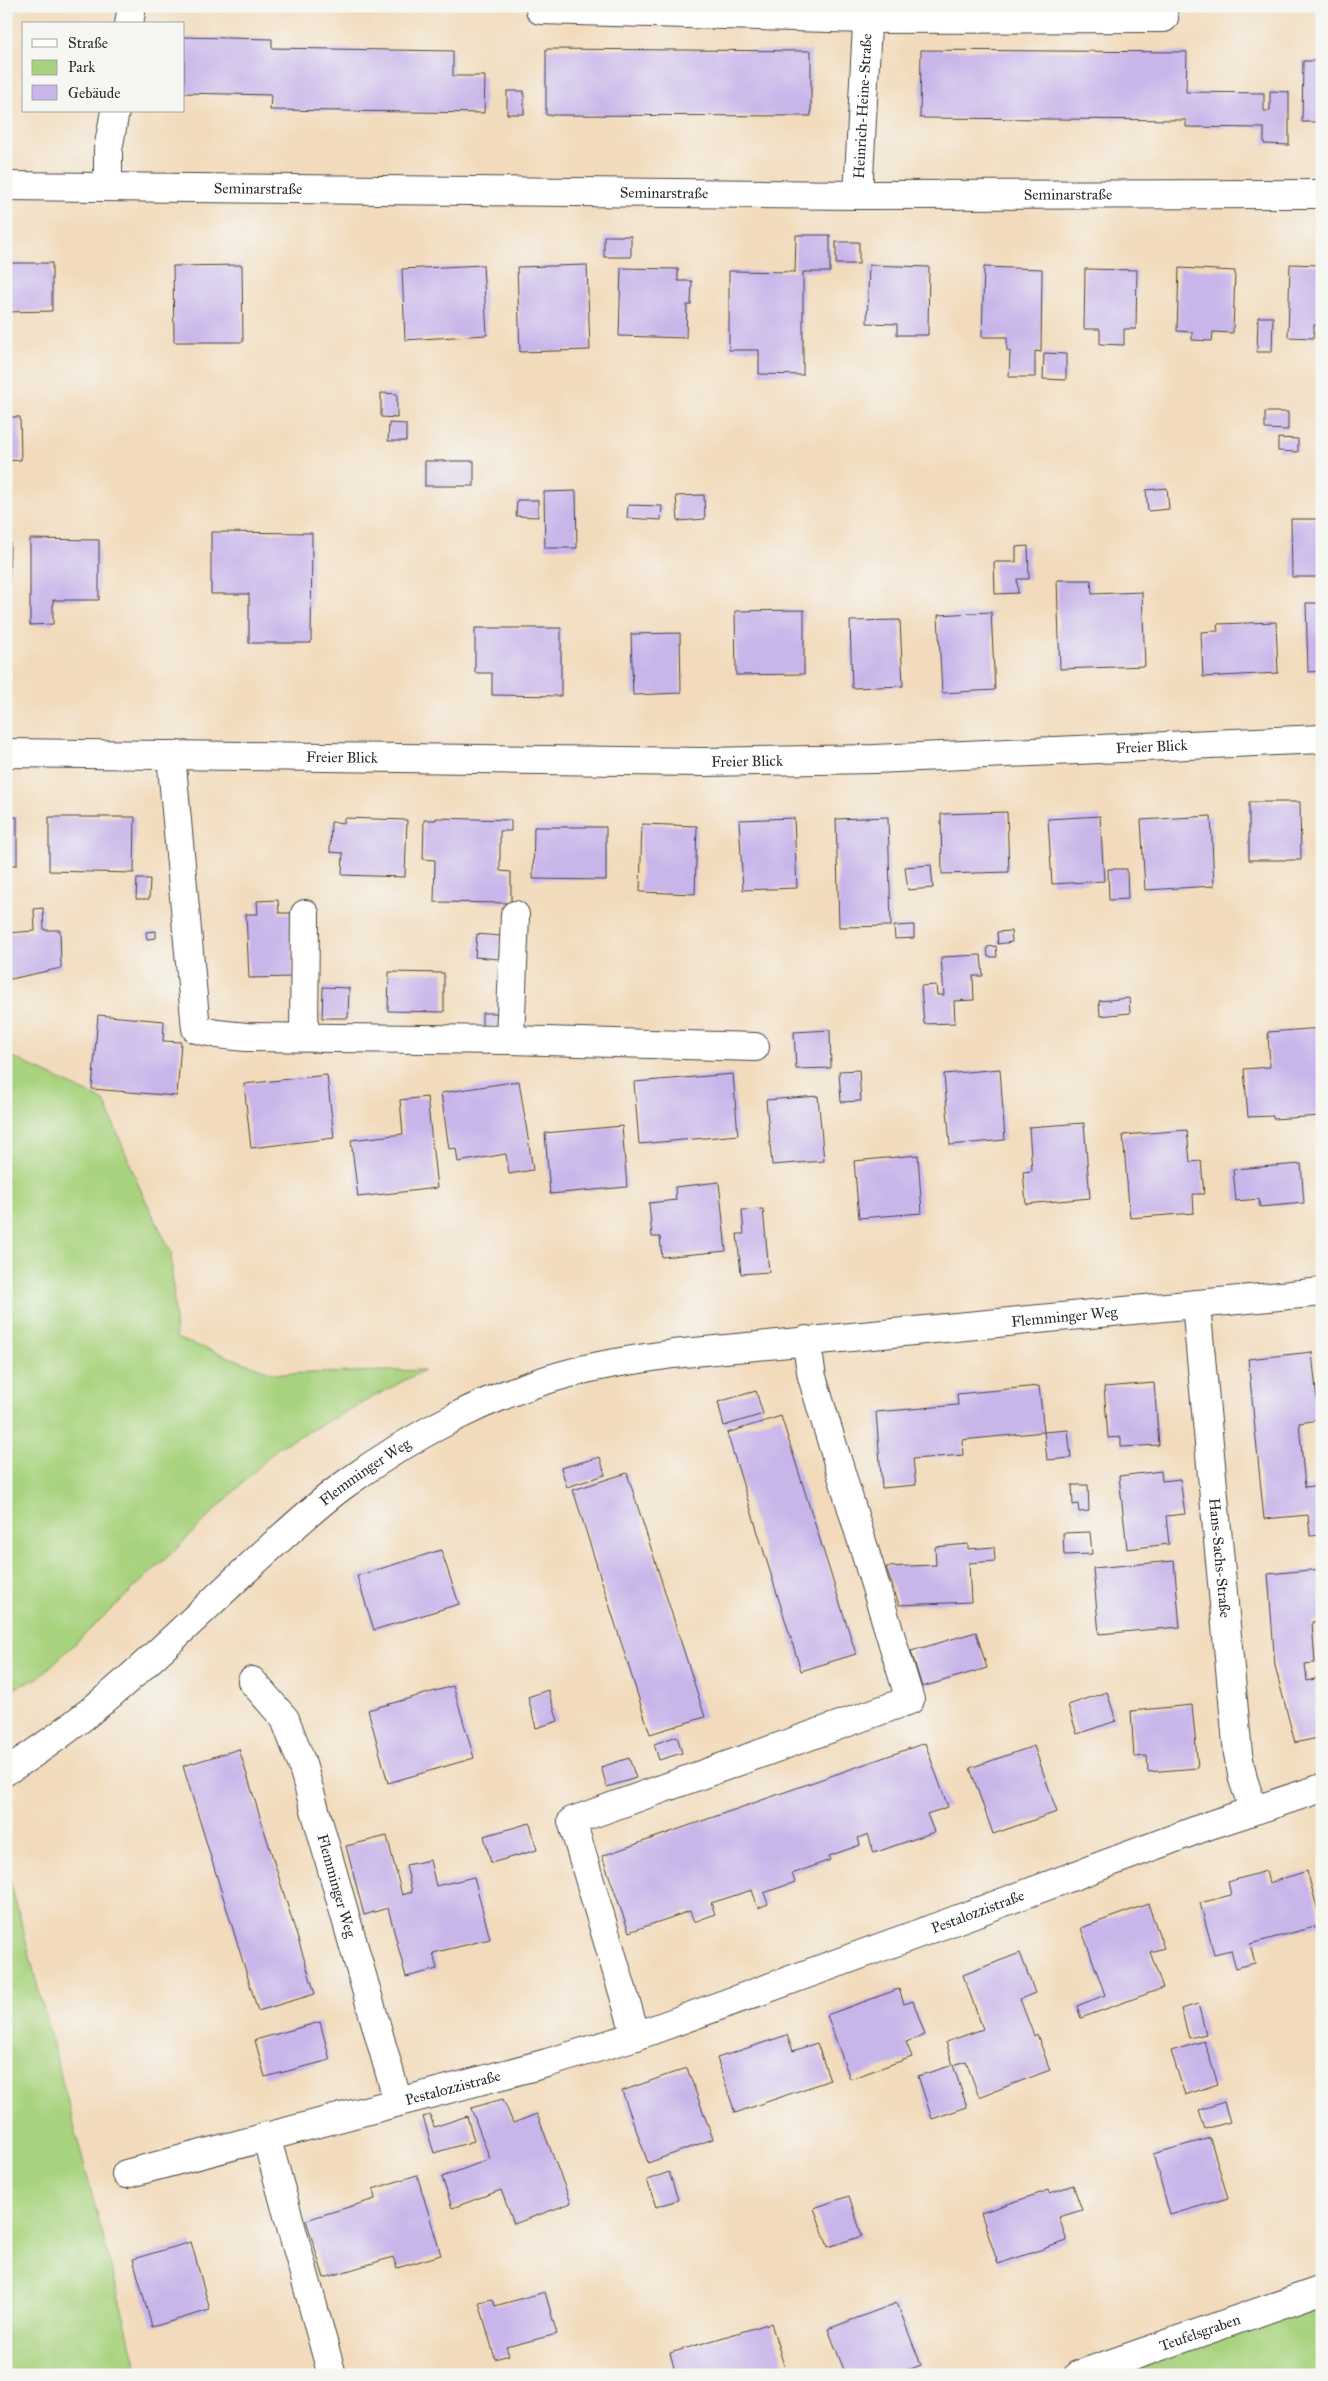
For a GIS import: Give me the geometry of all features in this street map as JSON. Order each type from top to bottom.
[{"type":"street","points":[[129,22],[132,6]]},
{"type":"street","name":"Heinrich-Heine-Straße","points":[[540,10],[1164,18]]},
{"type":"street","name":"Heinrich-Heine-Straße","points":[[858,195],[867,13]]},
{"type":"street","points":[[108,186],[108,150],[115,112]]},
{"type":"street","name":"Seminarstraße","points":[[6,186],[858,195],[1322,194]]},
{"type":"street","name":"Freier Blick","points":[[6,753],[704,762],[885,758],[1322,739]]},
{"type":"street","points":[[171,754],[196,1029],[217,1034],[246,1037],[510,1040],[755,1047]]},
{"type":"street","points":[[304,1037],[305,914]]},
{"type":"street","points":[[510,1040],[515,915]]},
{"type":"street","name":"Flemminger Weg","points":[[6,1771],[34,1755],[90,1714],[292,1528],[342,1486],[392,1452],[435,1427],[524,1388],[574,1372],[673,1354],[1322,1292]]},
{"type":"street","name":"Hans-Sachs-Straße","points":[[1196,1304],[1238,1754],[1243,1779],[1253,1809]]},
{"type":"street","points":[[636,2036],[572,1821],[910,1700],[812,1377],[806,1340]]},
{"type":"street","name":"Flemminger Weg","points":[[252,1681],[285,1718],[302,1764],[398,2102]]},
{"type":"street","name":"Pestalozzistraße","points":[[126,2174],[547,2063],[636,2036],[945,1924],[1253,1809],[1322,1788]]},
{"type":"street","points":[[266,2136],[332,2375]]},
{"type":"street","name":"Teufelsgraben","points":[[1078,2375],[1322,2290]]},
{"type":"green space","points":[[6,1054],[104,1101],[142,1193],[171,1252],[176,1338],[276,1374],[424,1370],[279,1447],[177,1548],[38,1678],[6,1692]]},
{"type":"green space","points":[[6,1865],[139,2375],[6,2375]]},
{"type":"green space","points":[[1322,2300],[1322,2375],[1119,2375]]},
{"type":"building","points":[[185,37],[272,39],[272,48],[453,51],[453,76],[485,76],[484,113],[270,110],[271,95],[185,93]]},
{"type":"building","points":[[546,49],[811,51],[811,116],[546,115]]},
{"type":"building","points":[[921,50],[1187,52],[1186,92],[1264,93],[1264,111],[1270,111],[1270,91],[1289,92],[1289,145],[1264,144],[1264,128],[1186,127],[1186,120],[920,118]]},
{"type":"building","points":[[1303,61],[1322,61],[1322,122],[1302,122]]},
{"type":"building","points":[[507,91],[524,91],[524,114],[507,114]]},
{"type":"building","points":[[796,235],[830,235],[830,272],[803,272],[803,375],[759,374],[759,350],[729,350],[729,271],[795,272]]},
{"type":"building","points":[[604,236],[631,236],[631,257],[604,257]]},
{"type":"building","points":[[836,242],[859,242],[859,264],[836,264]]},
{"type":"building","points":[[6,263],[52,263],[52,311],[6,312]]},
{"type":"building","points":[[1290,264],[1322,265],[1322,325],[1314,325],[1314,338],[1288,337]]},
{"type":"building","points":[[242,265],[243,342],[174,342],[173,266]]},
{"type":"building","points":[[483,265],[487,335],[405,340],[402,269]]},
{"type":"building","points":[[587,265],[590,350],[520,352],[517,267]]},
{"type":"building","points":[[869,265],[929,267],[928,335],[897,335],[897,324],[867,323]]},
{"type":"building","points":[[984,267],[1042,269],[1041,352],[1035,351],[1035,377],[1009,377],[1010,351],[1007,351],[1007,337],[982,337]]},
{"type":"building","points":[[621,268],[678,269],[678,281],[692,281],[691,305],[687,305],[686,338],[619,336]]},
{"type":"building","points":[[1179,268],[1235,271],[1233,333],[1213,332],[1212,341],[1192,340],[1192,332],[1177,331]]},
{"type":"building","points":[[1085,269],[1137,270],[1136,329],[1124,329],[1124,345],[1100,344],[1100,329],[1084,329]]},
{"type":"building","points":[[1258,317],[1273,317],[1272,352],[1257,352]]},
{"type":"building","points":[[1044,353],[1066,354],[1066,380],[1043,379]]},
{"type":"building","points":[[381,393],[397,394],[397,418],[381,417]]},
{"type":"building","points":[[1265,412],[1288,412],[1288,430],[1265,429]]},
{"type":"building","points":[[6,417],[20,417],[21,460],[6,461]]},
{"type":"building","points":[[389,423],[406,424],[406,441],[388,441]]},
{"type":"building","points":[[1278,438],[1298,439],[1298,452],[1278,451]]},
{"type":"building","points":[[425,461],[474,461],[474,486],[425,486]]},
{"type":"building","points":[[1167,488],[1169,509],[1148,511],[1146,490]]},
{"type":"building","points":[[576,491],[577,548],[545,548],[544,492]]},
{"type":"building","points":[[704,495],[705,519],[678,521],[676,496]]},
{"type":"building","points":[[517,500],[538,500],[538,517],[516,516]]},
{"type":"building","points":[[628,505],[662,506],[661,520],[627,518]]},
{"type":"building","points":[[1291,519],[1322,519],[1322,577],[1292,577]]},
{"type":"building","points":[[211,532],[312,533],[311,643],[249,643],[249,594],[211,594]]},
{"type":"building","points":[[30,539],[99,540],[99,600],[53,600],[53,624],[30,625]]},
{"type":"building","points":[[6,542],[10,542],[9,595],[6,595]]},
{"type":"building","points":[[1028,546],[1029,579],[1017,579],[1018,593],[995,594],[994,562],[1016,562],[1016,547]]},
{"type":"building","points":[[1057,580],[1091,580],[1092,594],[1142,592],[1145,666],[1060,669]]},
{"type":"building","points":[[1306,603],[1322,603],[1322,671],[1308,672]]},
{"type":"building","points":[[804,610],[804,674],[736,675],[735,611]]},
{"type":"building","points":[[991,612],[995,690],[942,693],[938,615]]},
{"type":"building","points":[[900,620],[903,686],[852,688],[850,621]]},
{"type":"building","points":[[1276,622],[1278,673],[1203,677],[1201,632],[1218,631],[1217,624]]},
{"type":"building","points":[[475,628],[561,628],[561,696],[492,695],[492,673],[475,673]]},
{"type":"building","points":[[680,633],[681,693],[633,695],[631,634]]},
{"type":"building","points":[[1249,802],[1300,802],[1301,860],[1249,860]]},
{"type":"building","points":[[1007,812],[1009,872],[942,874],[941,814]]},
{"type":"building","points":[[1100,816],[1104,881],[1052,884],[1048,819]]},
{"type":"building","points":[[1211,816],[1214,886],[1145,890],[1141,820]]},
{"type":"building","points":[[6,817],[17,817],[17,865],[6,865]]},
{"type":"building","points":[[49,817],[135,817],[134,873],[49,871]]},
{"type":"building","points":[[888,817],[891,926],[839,927],[836,819]]},
{"type":"building","points":[[344,818],[407,820],[405,877],[342,875],[343,853],[330,852],[331,822],[344,823]]},
{"type":"building","points":[[436,818],[511,820],[511,831],[500,831],[500,871],[511,872],[511,903],[434,902],[435,860],[423,859],[424,820],[436,820]]},
{"type":"building","points":[[794,818],[797,888],[743,890],[739,820]]},
{"type":"building","points":[[642,824],[697,826],[695,894],[640,892]]},
{"type":"building","points":[[534,827],[606,827],[606,880],[533,879]]},
{"type":"building","points":[[931,865],[933,888],[908,890],[905,867]]},
{"type":"building","points":[[1108,869],[1127,869],[1128,899],[1109,900]]},
{"type":"building","points":[[137,879],[150,879],[149,899],[136,899]]},
{"type":"building","points":[[278,900],[279,913],[291,913],[293,977],[249,978],[246,914],[258,914],[257,901]]},
{"type":"building","points":[[43,908],[44,930],[60,930],[61,968],[6,980],[6,933],[35,931],[34,909]]},
{"type":"building","points":[[914,925],[914,938],[895,939],[894,926]]},
{"type":"building","points":[[156,931],[156,938],[147,939],[146,932]]},
{"type":"building","points":[[1011,931],[1012,942],[998,944],[997,932]]},
{"type":"building","points":[[477,934],[500,936],[499,959],[475,957]]},
{"type":"building","points":[[996,946],[997,957],[988,957],[987,947]]},
{"type":"building","points":[[981,955],[983,976],[973,976],[974,1000],[954,1001],[955,1023],[924,1024],[921,986],[936,985],[937,995],[944,995],[941,957]]},
{"type":"building","points":[[389,972],[444,973],[444,1012],[388,1011]]},
{"type":"building","points":[[323,987],[349,988],[348,1018],[322,1018]]},
{"type":"building","points":[[1129,998],[1130,1013],[1100,1016],[1099,1001]]},
{"type":"building","points":[[482,1013],[508,1013],[508,1029],[482,1028]]},
{"type":"building","points":[[98,1015],[164,1021],[163,1041],[181,1042],[177,1096],[92,1089]]},
{"type":"building","points":[[1322,1028],[1322,1116],[1273,1119],[1273,1116],[1248,1117],[1244,1069],[1270,1067],[1268,1032]]},
{"type":"building","points":[[830,1030],[831,1068],[796,1069],[794,1032]]},
{"type":"building","points":[[1000,1069],[1005,1140],[950,1145],[944,1074]]},
{"type":"building","points":[[859,1070],[861,1101],[841,1102],[839,1071]]},
{"type":"building","points":[[733,1074],[738,1135],[639,1144],[634,1082]]},
{"type":"building","points":[[327,1075],[334,1138],[251,1148],[244,1084]]},
{"type":"building","points":[[519,1081],[533,1170],[509,1174],[506,1154],[458,1162],[456,1148],[449,1149],[441,1093]]},
{"type":"building","points":[[818,1096],[824,1161],[772,1165],[766,1100]]},
{"type":"building","points":[[427,1097],[437,1188],[358,1197],[351,1140],[403,1134],[400,1100]]},
{"type":"building","points":[[1084,1123],[1090,1198],[1026,1204],[1023,1172],[1032,1171],[1029,1127]]},
{"type":"building","points":[[622,1126],[627,1187],[550,1194],[545,1133]]},
{"type":"building","points":[[1187,1130],[1190,1162],[1201,1161],[1204,1194],[1193,1194],[1194,1213],[1130,1218],[1123,1135]]},
{"type":"building","points":[[918,1155],[922,1213],[859,1218],[854,1161]]},
{"type":"building","points":[[1301,1164],[1304,1203],[1260,1207],[1259,1199],[1236,1201],[1233,1169]]},
{"type":"building","points":[[719,1182],[726,1251],[662,1257],[660,1237],[652,1237],[649,1203],[676,1200],[675,1187]]},
{"type":"building","points":[[763,1209],[769,1272],[741,1274],[737,1234],[744,1234],[742,1210]]},
{"type":"building","points":[[1312,1352],[1319,1420],[1299,1423],[1305,1487],[1315,1486],[1316,1499],[1322,1499],[1322,1535],[1310,1536],[1308,1515],[1264,1519],[1248,1359]]},
{"type":"building","points":[[1154,1383],[1159,1445],[1121,1447],[1121,1437],[1108,1438],[1104,1387]]},
{"type":"building","points":[[1039,1386],[1044,1432],[962,1440],[963,1455],[913,1459],[916,1485],[882,1488],[876,1412],[958,1405],[957,1394]]},
{"type":"building","points":[[756,1391],[763,1414],[724,1426],[718,1402]]},
{"type":"building","points":[[781,1416],[856,1654],[801,1671],[727,1433]]},
{"type":"building","points":[[1068,1430],[1071,1458],[1047,1460],[1044,1432]]},
{"type":"building","points":[[600,1457],[605,1475],[567,1487],[561,1468]]},
{"type":"building","points":[[1161,1471],[1162,1481],[1180,1479],[1185,1514],[1166,1516],[1169,1544],[1127,1549],[1119,1476]]},
{"type":"building","points":[[627,1473],[705,1717],[650,1734],[573,1490]]},
{"type":"building","points":[[1072,1485],[1088,1485],[1089,1511],[1079,1512],[1078,1504],[1073,1505]]},
{"type":"building","points":[[1090,1532],[1092,1554],[1064,1555],[1063,1533]]},
{"type":"building","points":[[968,1544],[968,1549],[994,1547],[995,1561],[969,1563],[971,1602],[899,1605],[886,1567],[936,1565],[935,1547]]},
{"type":"building","points":[[441,1550],[459,1604],[374,1630],[357,1576]]},
{"type":"building","points":[[1174,1561],[1180,1627],[1099,1634],[1093,1568]]},
{"type":"building","points":[[1322,1569],[1322,1621],[1312,1622],[1315,1663],[1305,1664],[1307,1681],[1322,1677],[1322,1737],[1295,1743],[1275,1666],[1268,1574]]},
{"type":"building","points":[[976,1632],[987,1668],[922,1687],[911,1651]]},
{"type":"building","points":[[453,1686],[474,1758],[388,1783],[368,1710]]},
{"type":"building","points":[[548,1690],[558,1721],[536,1728],[528,1697]]},
{"type":"building","points":[[1107,1692],[1116,1721],[1077,1734],[1068,1705]]},
{"type":"building","points":[[1192,1705],[1198,1768],[1148,1772],[1147,1756],[1134,1757],[1131,1711]]},
{"type":"building","points":[[677,1736],[682,1753],[659,1760],[654,1744]]},
{"type":"building","points":[[925,1743],[948,1807],[927,1814],[934,1832],[874,1853],[868,1834],[858,1838],[860,1845],[829,1856],[830,1860],[792,1874],[795,1882],[764,1893],[768,1904],[758,1908],[752,1890],[711,1903],[715,1914],[694,1922],[690,1911],[629,1932],[602,1856]]},
{"type":"building","points":[[1034,1746],[1057,1812],[993,1834],[970,1768]]},
{"type":"building","points":[[239,1749],[315,1994],[258,2011],[183,1766]]},
{"type":"building","points":[[629,1758],[636,1778],[607,1787],[601,1767]]},
{"type":"building","points":[[530,1823],[537,1850],[491,1863],[484,1836]]},
{"type":"building","points":[[387,1836],[402,1895],[412,1892],[406,1865],[430,1860],[436,1886],[474,1877],[490,1939],[433,1953],[437,1969],[406,1977],[388,1908],[364,1915],[346,1846]]},
{"type":"building","points":[[1266,1871],[1269,1883],[1307,1871],[1322,1925],[1250,1944],[1255,1963],[1236,1968],[1231,1950],[1214,1954],[1200,1903],[1231,1895],[1228,1882]]},
{"type":"building","points":[[1148,1904],[1164,1948],[1150,1952],[1163,1988],[1081,2018],[1077,2006],[1105,1995],[1081,1928]]},
{"type":"building","points":[[1020,1953],[1035,1993],[1020,1999],[1034,2036],[1037,2034],[1050,2070],[979,2097],[966,2061],[953,2065],[946,2042],[983,2029],[963,1975]]},
{"type":"building","points":[[899,1989],[904,2004],[913,2001],[925,2035],[906,2042],[912,2057],[850,2079],[827,2015]]},
{"type":"building","points":[[1198,2004],[1206,2034],[1189,2038],[1181,2009]]},
{"type":"building","points":[[320,2022],[330,2060],[265,2077],[255,2040]]},
{"type":"building","points":[[787,2035],[793,2051],[817,2043],[830,2080],[735,2113],[717,2058]]},
{"type":"building","points":[[1204,2041],[1218,2084],[1185,2095],[1171,2051]]},
{"type":"building","points":[[953,2065],[967,2107],[932,2119],[918,2076]]},
{"type":"building","points":[[687,2068],[713,2139],[648,2163],[622,2091]]},
{"type":"building","points":[[503,2099],[513,2123],[537,2114],[571,2203],[514,2224],[501,2190],[452,2208],[442,2177],[490,2159],[471,2108]]},
{"type":"building","points":[[1224,2102],[1230,2122],[1205,2129],[1199,2110]]},
{"type":"building","points":[[430,2115],[434,2127],[467,2116],[474,2141],[434,2153],[423,2117]]},
{"type":"building","points":[[1210,2138],[1228,2198],[1170,2215],[1153,2154]]},
{"type":"building","points":[[669,2172],[678,2200],[656,2207],[647,2180]]},
{"type":"building","points":[[417,2175],[441,2255],[397,2268],[393,2257],[324,2278],[306,2220],[375,2199],[373,2189]]},
{"type":"building","points":[[1073,2185],[1082,2210],[1059,2217],[1067,2241],[998,2264],[981,2213],[1049,2190],[1050,2193]]},
{"type":"building","points":[[849,2196],[862,2236],[828,2247],[814,2208]]},
{"type":"building","points":[[191,2242],[210,2310],[152,2327],[133,2259]]},
{"type":"building","points":[[545,2292],[557,2334],[506,2347],[509,2355],[495,2359],[479,2302],[493,2299],[495,2306]]},
{"type":"building","points":[[897,2303],[921,2365],[895,2375],[846,2375],[828,2329]]},
{"type":"building","points":[[771,2323],[786,2372],[778,2375],[676,2375],[670,2353]]}]
